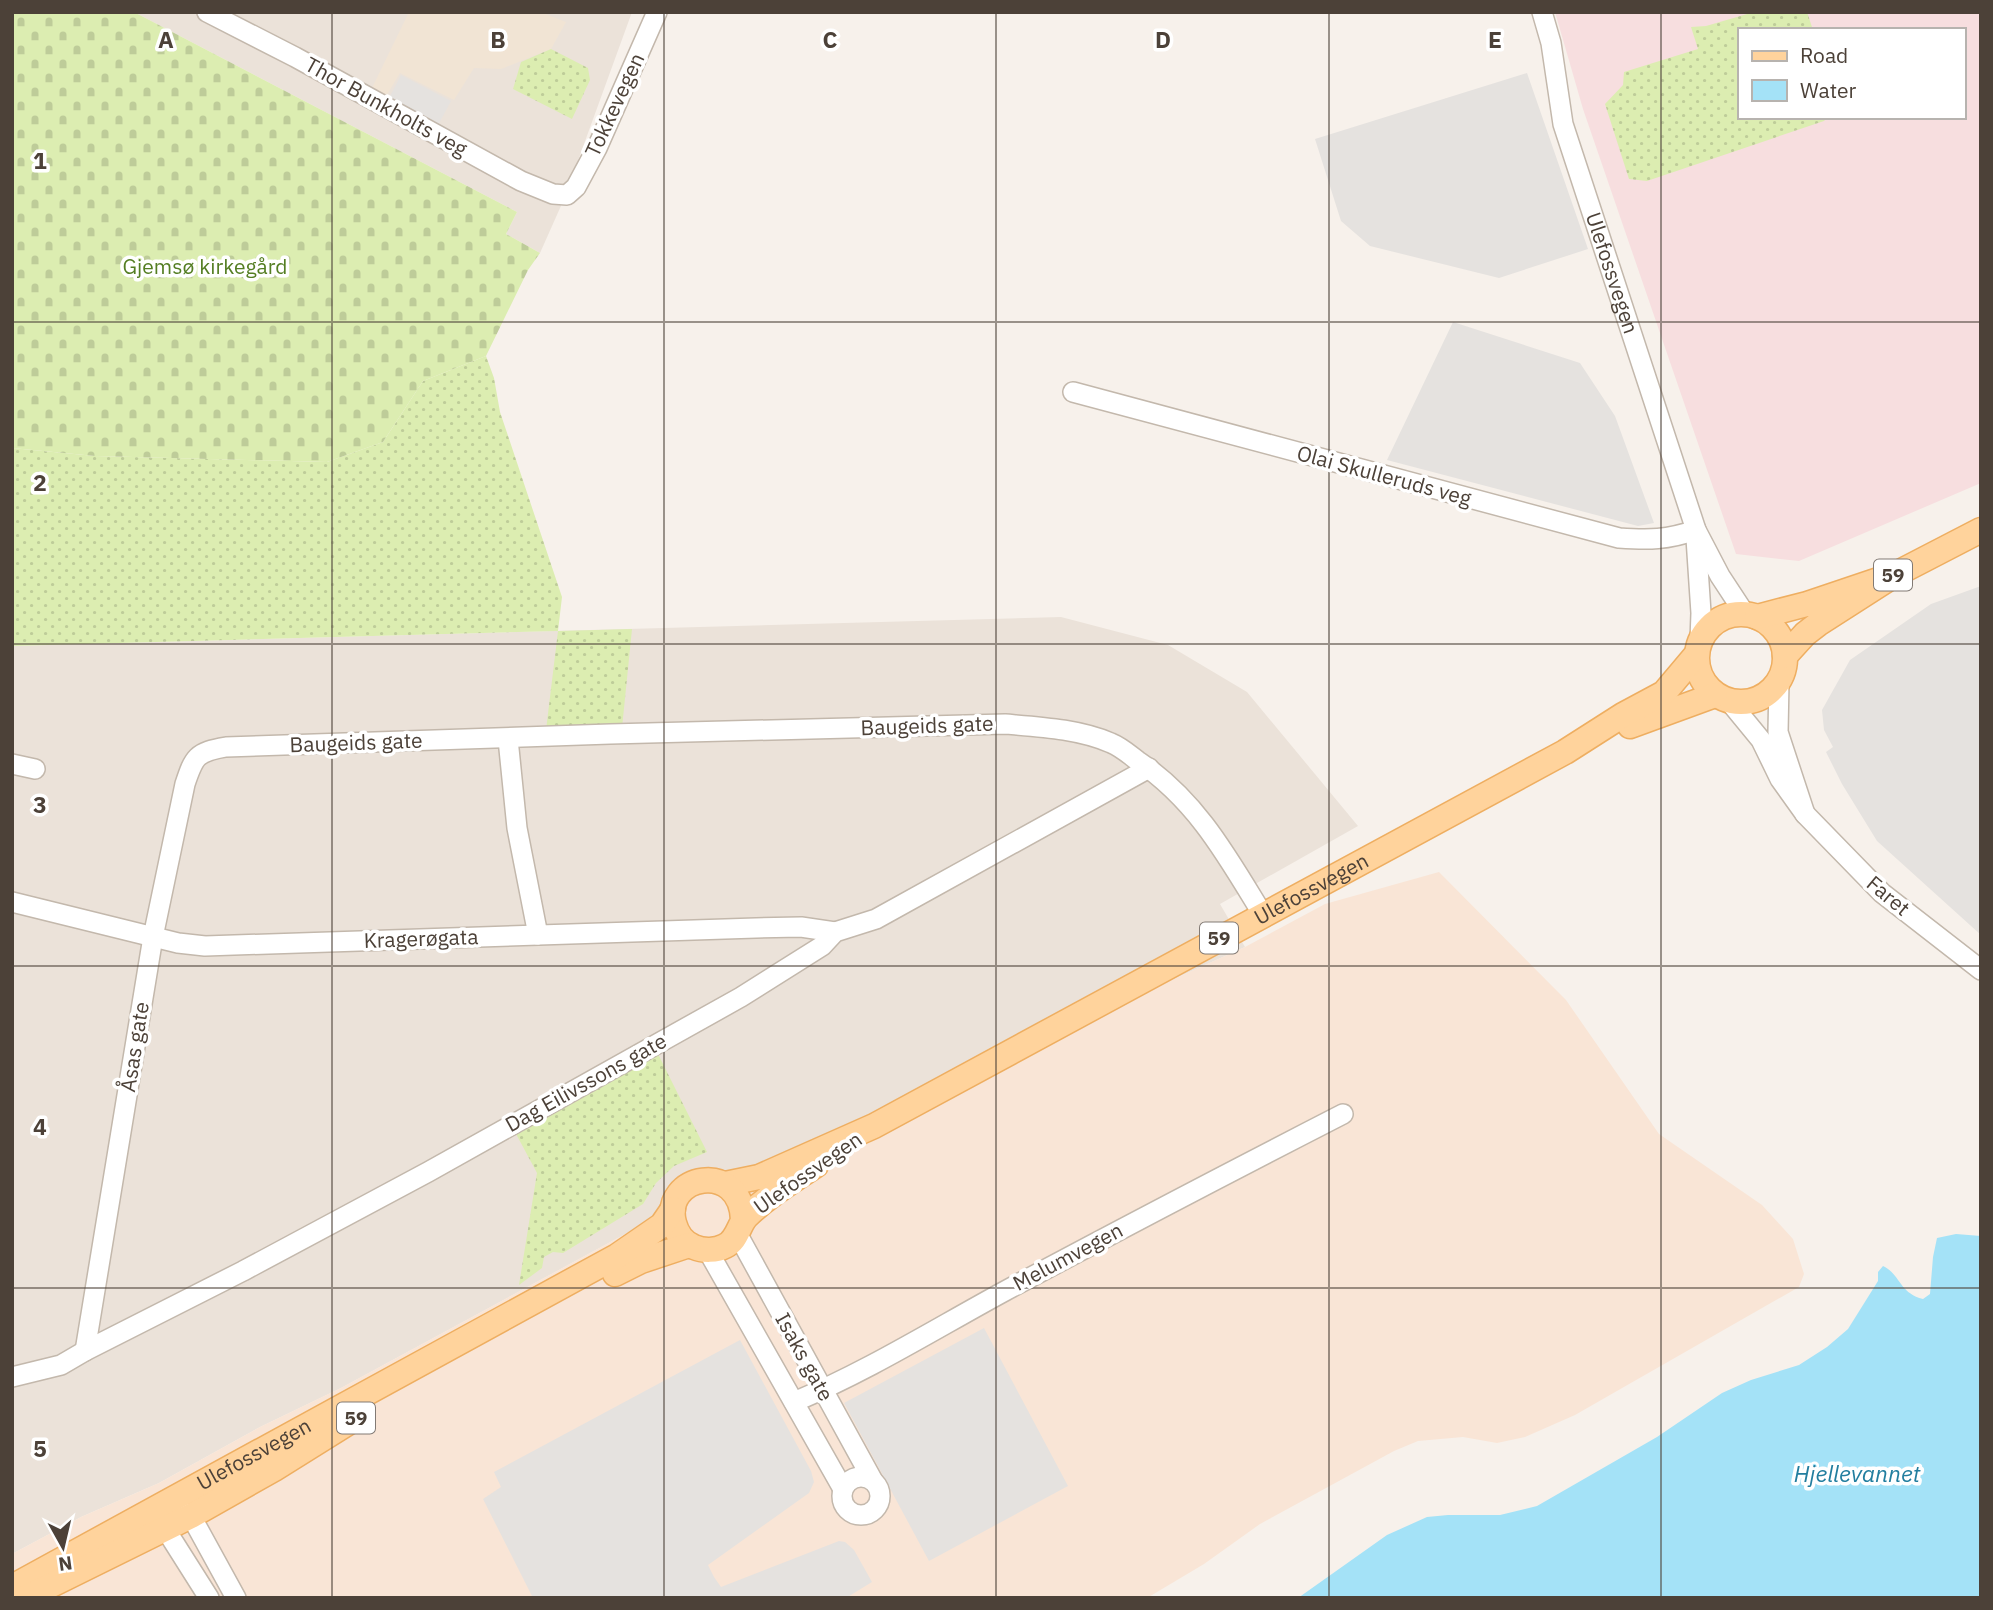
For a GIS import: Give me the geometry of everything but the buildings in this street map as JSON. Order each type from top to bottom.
[{"type":"main road","name":"59","points":[[1785,656],[1811,629],[1896,574],[1981,530]]},
{"type":"main road","name":"59","points":[[1698,647],[1709,627],[1722,618],[1807,604],[1896,574]]},
{"type":"main road","points":[[1751,615],[1776,631],[1782,643],[1785,656],[1779,682]]},
{"type":"main road","points":[[1698,647],[1698,670],[1704,684],[1722,698]]},
{"type":"main road","name":"Ulefossvegen","points":[[725,1184],[759,1177],[874,1126],[1564,752],[1664,693],[1698,647]]},
{"type":"main road","name":"59","points":[[1722,698],[1744,703],[1770,692],[1779,682]]},
{"type":"main road","name":"Ulefossvegen","points":[[1564,752],[1722,698]]},
{"type":"main road","name":"Ulefossvegen","points":[[740,1227],[769,1196],[874,1126]]},
{"type":"main road","name":"59","points":[[673,1209],[679,1195],[689,1185],[708,1179],[725,1184]]},
{"type":"main road","points":[[725,1184],[739,1198],[743,1208],[740,1227]]},
{"type":"main road","points":[[673,1209],[677,1233],[699,1248]]},
{"type":"main road","name":"Ulefossvegen","points":[[12,1587],[617,1256],[662,1225],[673,1209]]},
{"type":"main road","name":"59","points":[[699,1248],[726,1246],[740,1227]]},
{"type":"main road","name":"Ulefossvegen","points":[[25,1598],[166,1530],[274,1469],[406,1388],[641,1261],[699,1248]]},
{"type":"street","name":"Thor Bunkholts veg","points":[[207,12],[521,181],[553,194],[567,195]]},
{"type":"street","name":"Tokkevegen","points":[[567,195],[576,187],[597,148],[657,12]]},
{"type":"street","name":"Ulefossvegen","points":[[1542,12],[1551,43],[1563,124],[1696,530],[1720,576],[1751,615]]},
{"type":"street","name":"Olai Skulleruds veg","points":[[1073,392],[1619,538],[1658,540],[1696,530]]},
{"type":"street","name":"Ulefossvegen","points":[[1696,530],[1701,612],[1698,647]]},
{"type":"street","name":"Faret","points":[[1779,682],[1778,733],[1805,814]]},
{"type":"street","name":"Faret","points":[[1722,698],[1760,740],[1780,779],[1805,814],[1882,893],[1981,970]]},
{"type":"street","name":"Baugeids gate","points":[[205,751],[226,747],[610,734],[1005,724],[1064,731],[1113,744],[1149,768],[1188,802],[1236,869],[1263,915]]},
{"type":"street","points":[[508,739],[517,828],[538,934]]},
{"type":"street","name":"Åsas gate","points":[[85,1351],[153,937],[185,784],[193,760],[205,751]]},
{"type":"street","points":[[12,764],[35,769]]},
{"type":"street","name":"Dag Eilivssons gate","points":[[12,1377],[61,1365],[254,1266],[658,1044],[822,946],[835,932],[876,919],[1149,768]]},
{"type":"street","name":"Kragerøgata","points":[[12,902],[153,937],[205,946],[801,927],[835,932]]},
{"type":"street","name":"Melumvegen","points":[[794,1402],[881,1361],[1093,1244],[1343,1114]]},
{"type":"street","name":"Isaks gate","points":[[699,1248],[794,1402],[843,1489],[842,1497],[846,1508],[853,1513],[866,1514],[877,1508],[881,1498],[877,1483],[872,1479],[822,1390],[740,1227]]},
{"type":"street","points":[[843,1489],[848,1481],[856,1477],[865,1476],[872,1479]]},
{"type":"street","points":[[209,1598],[166,1530],[165,1504],[191,1516],[236,1598]]},
{"type":"shaded area","points":[[134,12],[632,12],[564,199],[540,253],[506,234],[517,212]]},
{"type":"shaded area","points":[[409,12],[541,12],[566,22],[551,49],[501,69],[474,68],[454,100],[400,73],[385,98],[371,90]]},
{"type":"shaded area","points":[[1555,12],[1981,12],[1981,483],[1799,561],[1736,554],[1583,109]]},
{"type":"shaded area","points":[[1527,73],[1588,249],[1499,278],[1370,246],[1341,221],[1315,139]]},
{"type":"shaded area","points":[[401,75],[451,101],[436,129],[386,104]]},
{"type":"shaded area","points":[[1453,322],[1580,363],[1615,416],[1654,523],[1638,526],[1387,460]]},
{"type":"shaded area","points":[[1981,586],[1981,935],[1877,841],[1826,752],[1833,747],[1824,730],[1822,710],[1850,660],[1931,604]]},
{"type":"shaded area","points":[[1061,617],[1168,645],[1247,692],[1358,826],[1220,904],[1245,947],[712,1187],[341,1388],[260,1427],[159,1483],[81,1517],[12,1554],[12,646]]},
{"type":"shaded area","points":[[1439,872],[1566,1000],[1659,1134],[1762,1205],[1793,1239],[1804,1274],[1799,1287],[1575,1415],[1525,1437],[1497,1443],[1463,1437],[1418,1441],[1394,1451],[1260,1524],[1204,1564],[1147,1598],[12,1598],[12,1554],[81,1517],[159,1483],[260,1427],[341,1388],[712,1187],[1245,947],[1325,904]]},
{"type":"shaded area","points":[[984,1328],[1068,1486],[929,1561],[844,1403]]},
{"type":"shaded area","points":[[740,1340],[811,1471],[814,1482],[809,1493],[708,1565],[714,1577],[721,1587],[839,1541],[845,1542],[854,1550],[872,1582],[846,1598],[533,1598],[483,1499],[501,1487],[494,1472]]},
{"type":"green space","name":"Gjemsø kirkegård","points":[[12,12],[134,12],[517,212],[506,234],[540,253],[528,270],[486,356],[423,381],[383,442],[327,462],[95,456],[12,448]]},
{"type":"green space","points":[[1754,12],[1807,12],[1812,28],[1738,28],[1738,119],[1826,119],[1647,181],[1629,179],[1605,104],[1623,85],[1624,72],[1698,49],[1691,27],[1706,26]]},
{"type":"green space","points":[[551,49],[588,68],[590,80],[572,119],[513,89],[521,62]]},
{"type":"green space","points":[[486,356],[494,378],[500,412],[562,597],[558,631],[12,646],[12,448],[95,456],[327,462],[383,442],[423,381]]},
{"type":"green space","points":[[632,629],[622,728],[546,730],[558,631]]},
{"type":"green space","points":[[657,1052],[707,1152],[674,1166],[656,1183],[643,1204],[563,1253],[553,1252],[544,1257],[542,1268],[519,1285],[537,1173],[515,1132]]},
{"type":"water","name":"Hjellevannet","points":[[1956,1234],[1981,1236],[1981,1598],[1298,1598],[1387,1535],[1427,1517],[1500,1515],[1537,1506],[1657,1437],[1722,1393],[1751,1380],[1799,1365],[1848,1329],[1878,1281],[1878,1272],[1883,1266],[1909,1293],[1923,1299],[1930,1294],[1937,1238]]}]
